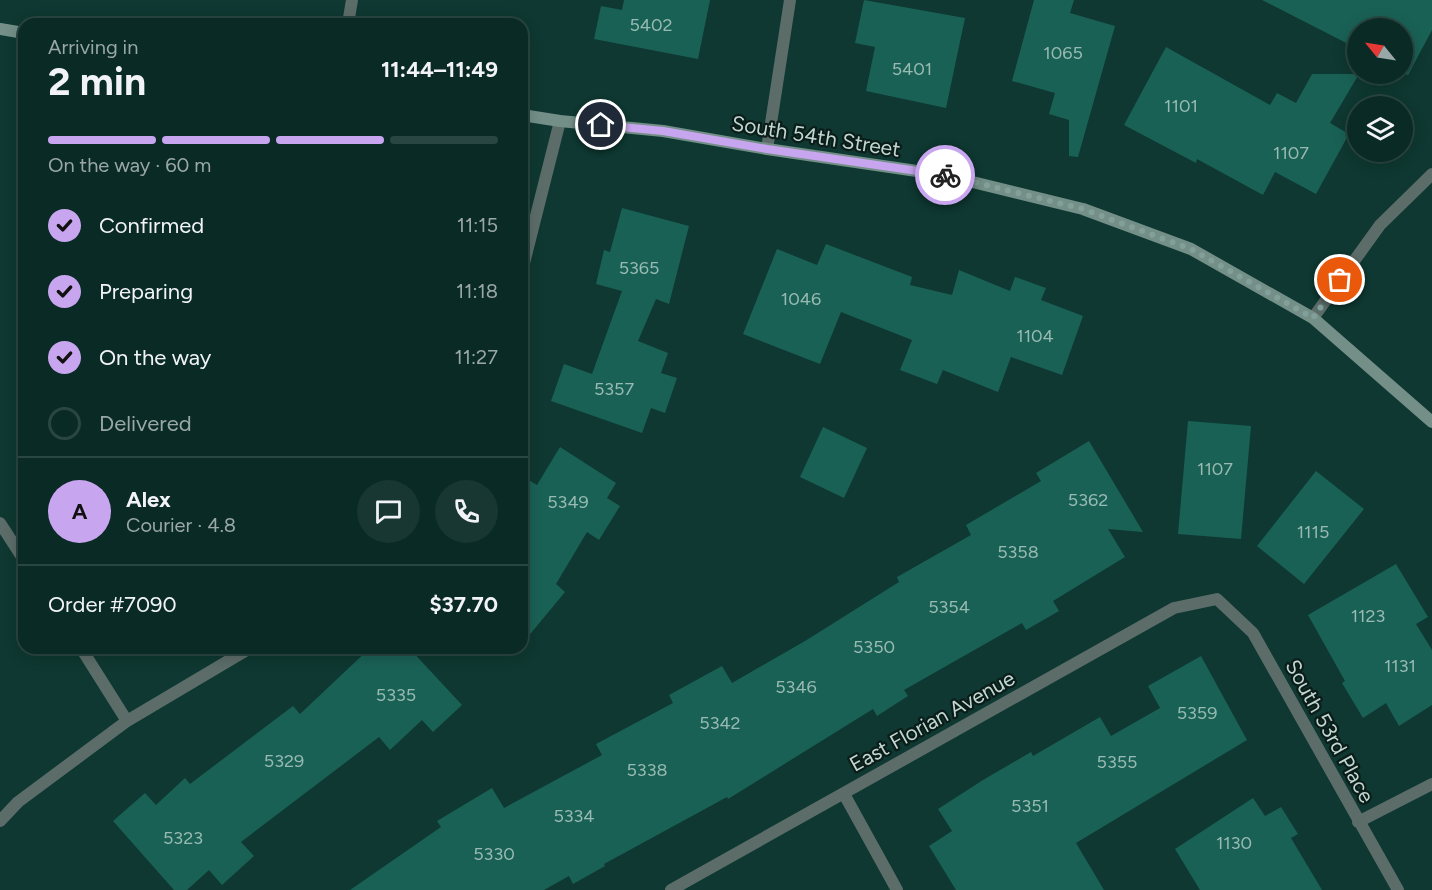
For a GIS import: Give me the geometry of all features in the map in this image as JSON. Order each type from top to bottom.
[{"type":"street","points":[[349,18],[352,0]]},
{"type":"street","points":[[767,149],[790,0]]},
{"type":"street","points":[[0,29],[18,32]]},
{"type":"street","name":"South 54th Street","points":[[528,116],[663,131],[944,175],[1083,209],[1191,249],[1313,318],[1432,422]]},
{"type":"street","points":[[528,247],[560,121]]},
{"type":"street","points":[[1313,318],[1380,225],[1432,174]]},
{"type":"street","points":[[0,523],[18,551]]},
{"type":"street","name":"East Florian Avenue","points":[[671,890],[1174,608],[1217,599]]},
{"type":"street","name":"South 53rd Place","points":[[1217,599],[1253,633],[1398,890]]},
{"type":"street","points":[[85,654],[128,721]]},
{"type":"street","points":[[0,821],[18,802],[128,721],[240,654]]},
{"type":"street","points":[[1358,822],[1432,784]]},
{"type":"street","points":[[844,794],[897,890]]},
{"type":"building","points":[[624,0],[710,0],[698,59],[594,39],[601,6],[622,10]]},
{"type":"building","points":[[864,0],[965,18],[946,108],[866,91],[875,47],[855,43]]},
{"type":"building","points":[[1034,0],[1074,0],[1070,13],[1115,26],[1078,157],[1069,156],[1069,120],[1049,114],[1055,93],[1012,81]]},
{"type":"building","points":[[1262,0],[1432,0],[1432,30],[1413,66],[1413,18],[1347,18],[1347,43]]},
{"type":"building","points":[[1166,47],[1270,105],[1277,93],[1296,103],[1312,74],[1347,74],[1347,84],[1353,84],[1330,123],[1347,133],[1347,138],[1316,194],[1275,172],[1263,195],[1197,159],[1196,163],[1124,125]]},
{"type":"building","points":[[622,208],[689,226],[669,304],[656,299],[638,341],[668,353],[661,373],[677,378],[665,413],[651,408],[642,433],[551,401],[564,364],[592,374],[622,291],[596,284],[604,250],[610,252]]},
{"type":"building","points":[[826,244],[912,277],[910,285],[952,295],[959,270],[1010,291],[1015,277],[1046,288],[1041,300],[1083,316],[1062,375],[1011,357],[998,392],[943,370],[937,384],[900,370],[912,340],[841,312],[820,364],[743,334],[777,249],[817,265]]},
{"type":"building","points":[[1188,421],[1251,426],[1241,539],[1178,534]]},
{"type":"building","points":[[823,427],[867,448],[844,498],[800,477]]},
{"type":"building","points":[[1089,441],[1143,532],[1108,529],[1125,557],[1053,601],[1059,611],[1026,630],[1022,623],[904,690],[908,696],[877,716],[873,709],[728,799],[727,797],[604,864],[605,866],[573,884],[569,876],[544,890],[350,890],[441,827],[437,821],[492,788],[504,808],[602,755],[596,744],[673,703],[669,695],[722,666],[732,683],[805,641],[899,582],[897,577],[971,535],[966,525],[1041,481],[1036,473]]},
{"type":"building","points":[[560,447],[616,483],[607,498],[620,506],[599,540],[587,532],[556,584],[565,592],[528,637],[528,480],[537,485]]},
{"type":"building","points":[[1316,471],[1364,509],[1304,584],[1257,546]]},
{"type":"building","points":[[1396,564],[1428,617],[1416,624],[1432,650],[1432,705],[1399,726],[1386,703],[1363,718],[1342,683],[1345,681],[1308,615]]},
{"type":"building","points":[[364,654],[415,654],[462,705],[433,732],[422,720],[390,750],[379,737],[241,842],[254,856],[222,885],[209,870],[187,890],[174,890],[113,821],[145,793],[156,805],[185,778],[190,784],[293,706],[300,714]]},
{"type":"building","points":[[1201,656],[1247,740],[1076,843],[1104,890],[956,890],[929,846],[952,831],[938,809],[1031,752],[1033,756],[1100,717],[1111,736],[1160,708],[1148,686]]},
{"type":"building","points":[[1253,798],[1265,816],[1281,807],[1298,834],[1291,838],[1322,890],[1200,890],[1175,849]]},
{"type":"way so far","points":[[945,175],[1083,209],[1191,249],[1313,318],[1340,280]]},
{"type":"route","points":[[601,125],[663,131],[945,175]]}]
